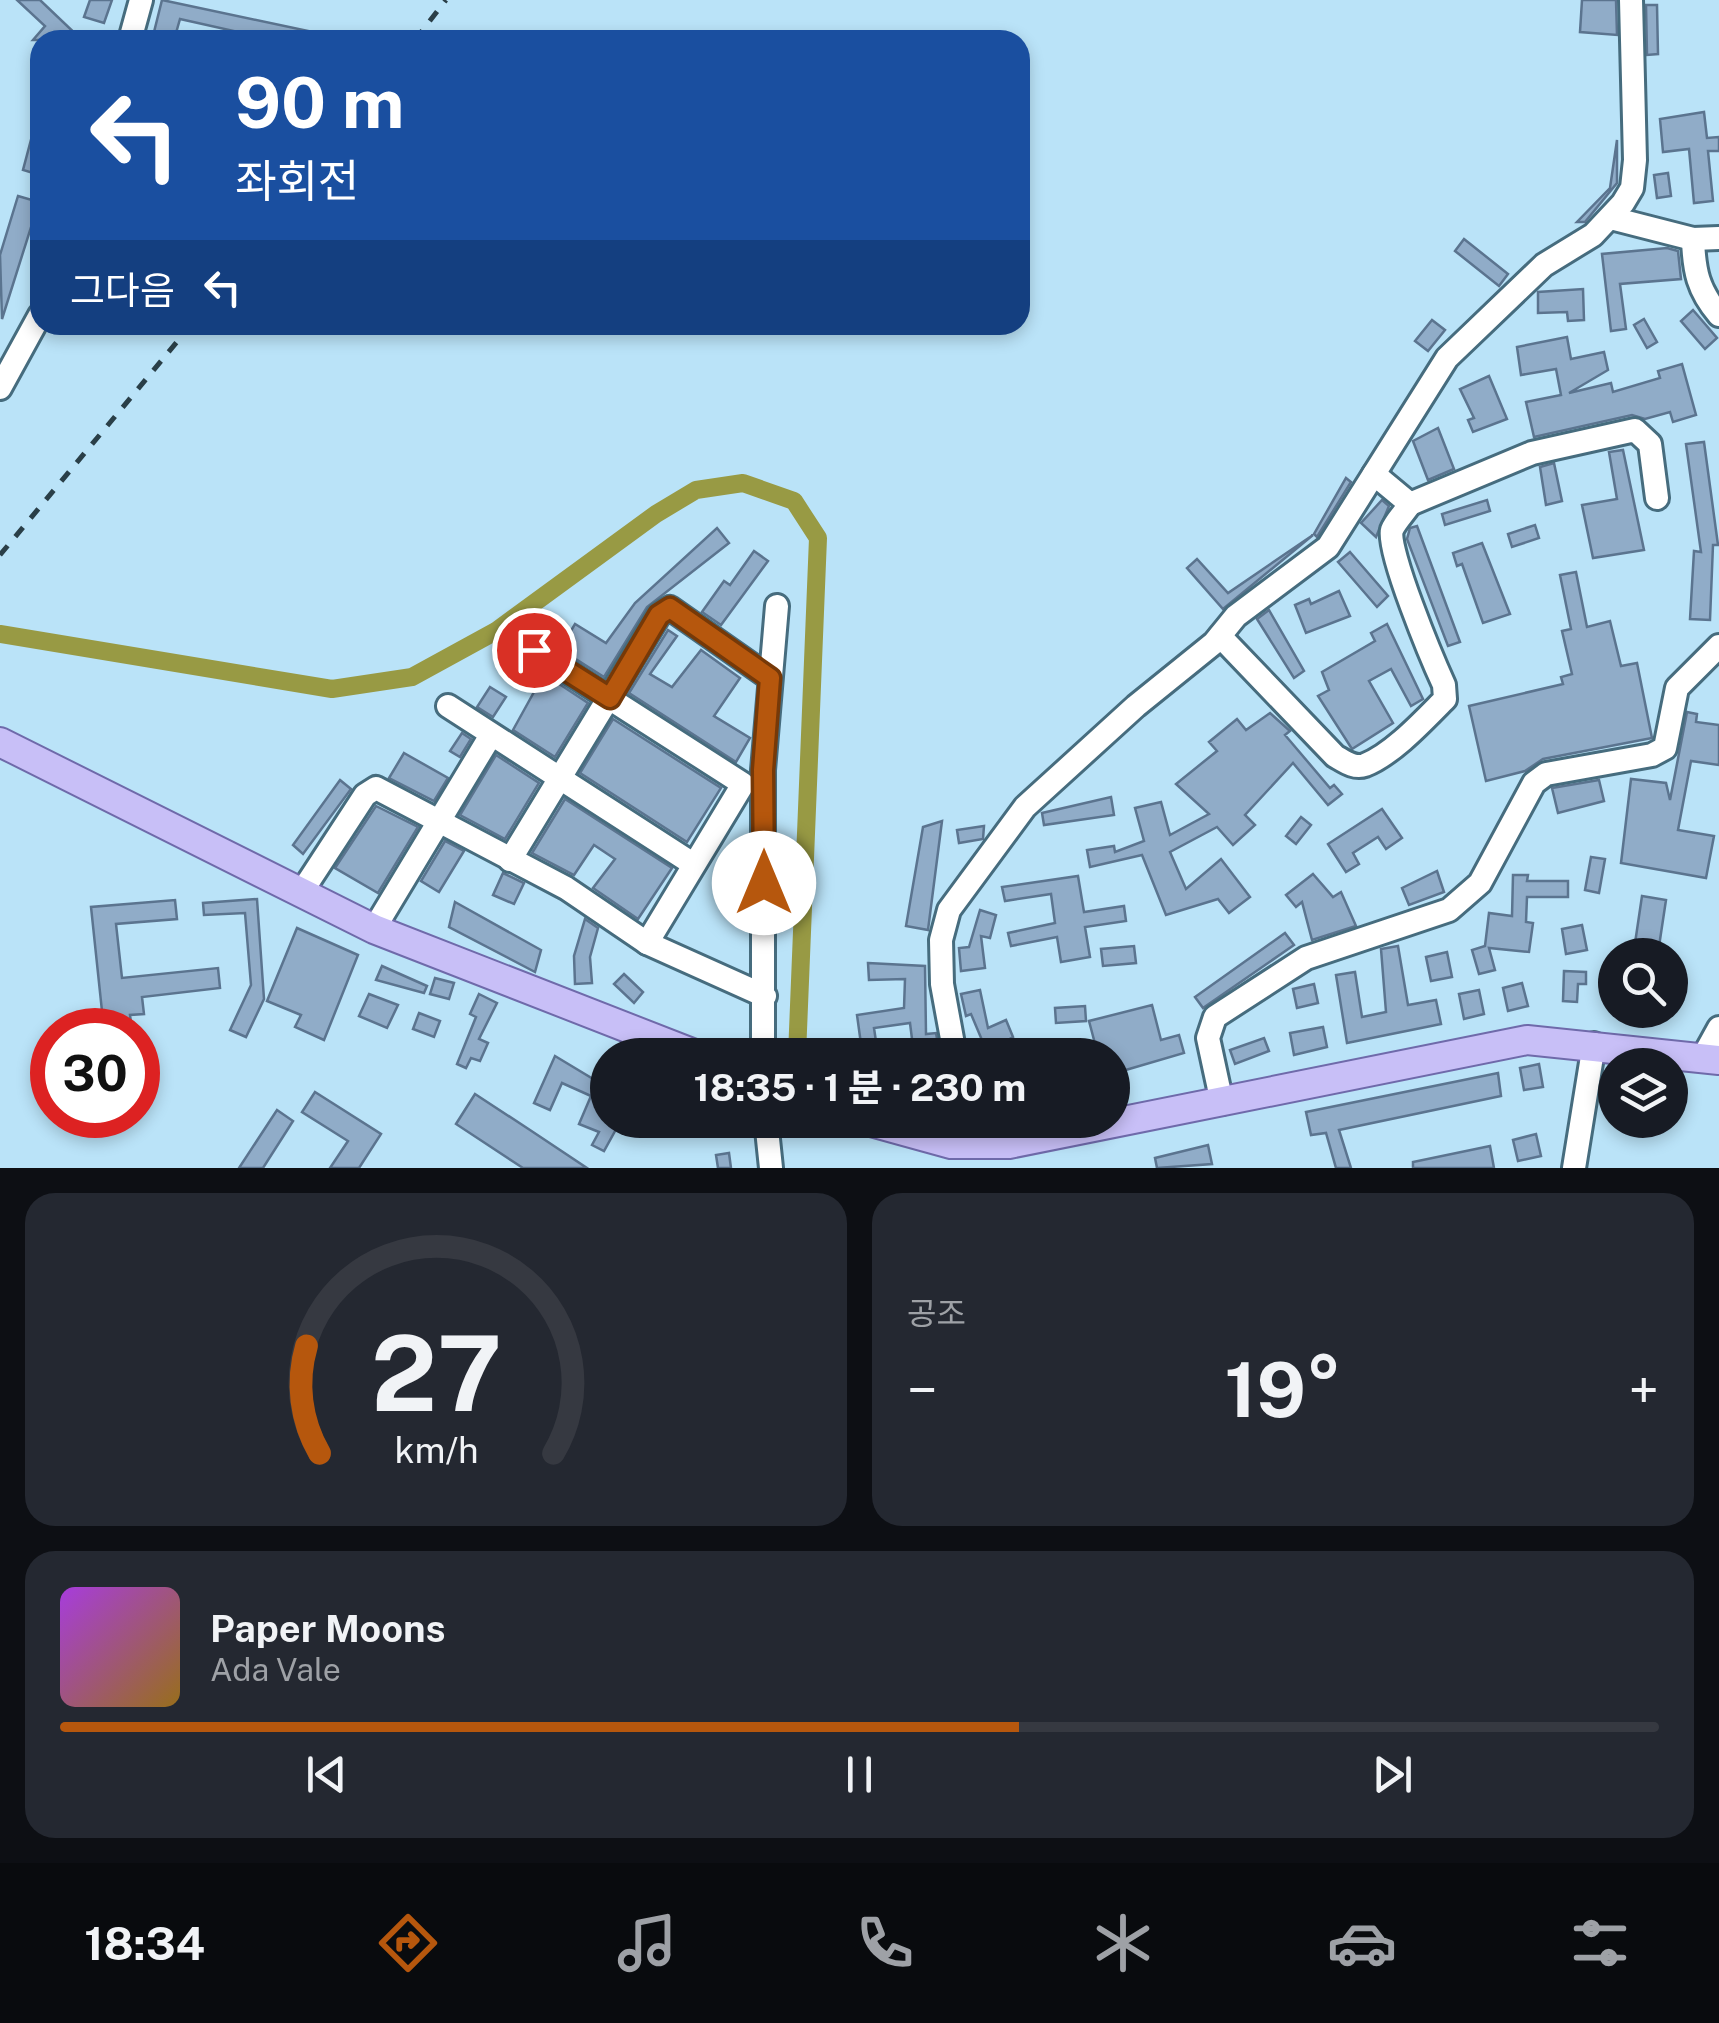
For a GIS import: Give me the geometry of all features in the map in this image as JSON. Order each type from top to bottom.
[{"type":"main road","points":[[0,742],[374,928],[459,966],[652,1038]]},
{"type":"main road","points":[[1130,1121],[1527,1040],[1711,1059]]},
{"type":"main road","points":[[981,1138],[1008,1144],[1039,1138]]},
{"type":"street","points":[[133,30],[141,0]]},
{"type":"street","points":[[952,1038],[942,984],[941,940],[949,910],[1041,789],[1220,636],[1236,616],[1328,547],[1427,387],[1478,324],[1544,265],[1611,218],[1632,188],[1635,160],[1631,0]]},
{"type":"street","points":[[1611,218],[1693,239],[1719,238]]},
{"type":"street","points":[[1693,239],[1694,271],[1700,289],[1719,315]]},
{"type":"street","points":[[0,388],[30,333]]},
{"type":"street","points":[[1220,636],[1336,756],[1351,766],[1363,766],[1445,699],[1444,685],[1408,603],[1392,541],[1392,528],[1410,504],[1532,453],[1635,430],[1650,444],[1657,498]]},
{"type":"street","points":[[1374,474],[1410,504]]},
{"type":"street","points":[[763,1038],[763,770],[776,606]]},
{"type":"street","points":[[510,860],[659,615],[670,608],[770,678]]},
{"type":"street","points":[[1222,1103],[1208,1038],[1214,1016],[1306,958],[1449,910],[1480,884],[1534,782],[1546,774],[1652,755],[1665,748],[1677,688],[1719,646]]},
{"type":"street","points":[[534,650],[743,784],[648,942]]},
{"type":"street","points":[[448,706],[693,864]]},
{"type":"street","points":[[374,928],[491,735]]},
{"type":"street","points":[[302,893],[366,796],[376,788],[566,888],[648,942],[764,996]]},
{"type":"street","points":[[1711,1059],[1719,1028]]},
{"type":"street","points":[[1574,1168],[1594,1044]]},
{"type":"street","points":[[768,1138],[771,1168]]},
{"type":"building","points":[[17,0],[40,0],[72,30],[42,30],[45,26]]},
{"type":"building","points":[[90,0],[112,0],[104,23],[84,17]]},
{"type":"building","points":[[162,0],[303,30],[229,30],[180,19],[177,30],[154,30]]},
{"type":"building","points":[[1582,0],[1616,0],[1617,35],[1580,32]]},
{"type":"building","points":[[1646,5],[1657,5],[1658,54],[1647,55]]},
{"type":"building","points":[[1704,112],[1707,138],[1719,137],[1719,151],[1708,151],[1713,201],[1694,203],[1689,149],[1663,152],[1660,119]]},
{"type":"building","points":[[1617,140],[1617,183],[1585,222],[1577,222],[1610,188]]},
{"type":"building","points":[[30,144],[30,172],[23,170]]},
{"type":"building","points":[[1668,173],[1671,196],[1657,198],[1654,175]]},
{"type":"building","points":[[18,196],[30,199],[30,230],[2,319],[0,255]]},
{"type":"building","points":[[1464,239],[1508,274],[1499,286],[1455,251]]},
{"type":"building","points":[[1667,248],[1678,251],[1681,279],[1620,284],[1626,329],[1611,331],[1602,254]]},
{"type":"building","points":[[1583,289],[1584,320],[1568,321],[1567,312],[1538,313],[1538,292]]},
{"type":"building","points":[[1693,310],[1717,338],[1705,349],[1681,321]]},
{"type":"building","points":[[1644,319],[1657,342],[1647,348],[1634,325]]},
{"type":"building","points":[[1432,320],[1445,330],[1428,351],[1415,341]]},
{"type":"building","points":[[1567,337],[1571,359],[1604,352],[1608,370],[1569,393],[1611,383],[1613,392],[1660,378],[1658,371],[1682,364],[1696,415],[1673,422],[1670,412],[1645,419],[1632,415],[1534,437],[1526,402],[1561,395],[1556,369],[1521,375],[1517,347]]},
{"type":"building","points":[[1489,376],[1507,419],[1473,432],[1468,420],[1474,418],[1460,389]]},
{"type":"building","points":[[1438,428],[1454,469],[1428,480],[1413,441]]},
{"type":"building","points":[[1704,442],[1718,545],[1713,545],[1710,620],[1690,619],[1694,551],[1701,552],[1686,444]]},
{"type":"building","points":[[1623,450],[1644,550],[1593,558],[1582,505],[1617,499],[1609,452]]},
{"type":"building","points":[[1554,463],[1562,501],[1546,505],[1540,467]]},
{"type":"building","points":[[1346,478],[1351,482],[1317,537],[1314,534]]},
{"type":"building","points":[[1382,500],[1389,506],[1376,537],[1361,523]]},
{"type":"building","points":[[1487,500],[1490,511],[1445,525],[1442,514]]},
{"type":"building","points":[[1535,525],[1539,538],[1512,547],[1508,534]]},
{"type":"building","points":[[1417,526],[1460,642],[1448,646],[1407,539],[1410,528]]},
{"type":"building","points":[[717,528],[729,543],[647,607],[604,677],[560,649],[575,624],[606,643],[635,603]]},
{"type":"building","points":[[1313,535],[1223,609],[1187,568],[1197,559],[1228,593]]},
{"type":"building","points":[[1482,543],[1510,614],[1483,623],[1462,564],[1457,566],[1453,553]]},
{"type":"building","points":[[754,551],[768,561],[721,625],[702,612],[724,581],[730,585]]},
{"type":"building","points":[[1350,552],[1388,596],[1377,607],[1338,562]]},
{"type":"building","points":[[1576,572],[1587,627],[1610,621],[1621,666],[1637,663],[1652,738],[1543,759],[1525,771],[1486,781],[1469,706],[1563,684],[1561,677],[1572,674],[1562,631],[1571,629],[1560,575]]},
{"type":"building","points":[[1339,591],[1350,616],[1306,633],[1295,605],[1309,599],[1311,604]]},
{"type":"building","points":[[1269,610],[1304,671],[1294,678],[1257,619]]},
{"type":"building","points":[[1387,624],[1423,699],[1411,706],[1391,669],[1369,681],[1393,723],[1352,749],[1318,696],[1329,690],[1322,672],[1375,641],[1371,633]]},
{"type":"building","points":[[668,630],[677,636],[650,674],[672,687],[701,650],[740,678],[714,716],[750,738],[736,762],[629,693]]},
{"type":"building","points":[[544,674],[588,703],[555,757],[513,730]]},
{"type":"building","points":[[490,687],[506,697],[493,717],[477,707]]},
{"type":"building","points":[[1687,712],[1697,714],[1696,722],[1719,725],[1719,765],[1691,761],[1678,830],[1714,836],[1706,878],[1621,863],[1631,779],[1666,783],[1670,800]]},
{"type":"building","points":[[1270,713],[1290,731],[1285,735],[1330,788],[1334,785],[1342,794],[1328,805],[1293,763],[1245,815],[1255,825],[1233,845],[1217,827],[1170,852],[1186,889],[1221,859],[1250,897],[1229,913],[1218,899],[1166,915],[1142,855],[1090,867],[1087,850],[1114,846],[1115,852],[1144,841],[1135,808],[1161,802],[1170,835],[1209,814],[1176,784],[1217,751],[1209,742],[1237,719],[1246,730]]},
{"type":"building","points":[[613,719],[721,788],[687,842],[580,773]]},
{"type":"building","points":[[462,733],[471,739],[460,757],[450,751]]},
{"type":"building","points":[[404,753],[448,778],[434,801],[389,778]]},
{"type":"building","points":[[496,755],[539,783],[505,839],[460,815]]},
{"type":"building","points":[[340,780],[351,789],[303,854],[293,845]]},
{"type":"building","points":[[1599,780],[1604,801],[1558,813],[1552,788]]},
{"type":"building","points":[[1111,797],[1114,815],[1044,825],[1042,813]]},
{"type":"building","points":[[565,799],[672,868],[638,919],[593,888],[615,859],[594,845],[574,875],[532,853]]},
{"type":"building","points":[[376,806],[418,827],[378,893],[335,868]]},
{"type":"building","points":[[1382,809],[1402,838],[1386,849],[1378,837],[1353,853],[1359,864],[1346,872],[1328,844]]},
{"type":"building","points":[[1301,817],[1311,825],[1296,844],[1286,836]]},
{"type":"building","points":[[942,821],[928,930],[906,926],[923,827]]},
{"type":"building","points":[[984,826],[983,839],[959,843],[957,830]]},
{"type":"building","points":[[445,841],[464,851],[439,892],[421,881]]},
{"type":"building","points":[[1591,857],[1605,859],[1599,893],[1585,890]]},
{"type":"building","points":[[1437,871],[1444,892],[1409,905],[1402,888]]},
{"type":"building","points":[[503,873],[524,883],[514,904],[493,895]]},
{"type":"building","points":[[1313,874],[1333,897],[1341,892],[1356,926],[1312,940],[1302,902],[1296,907],[1286,895]]},
{"type":"building","points":[[1513,875],[1528,875],[1527,881],[1568,881],[1568,897],[1527,897],[1526,922],[1533,923],[1529,952],[1489,948],[1495,970],[1479,974],[1472,950],[1485,946],[1489,913],[1512,916]]},
{"type":"building","points":[[1078,876],[1084,912],[1124,906],[1126,921],[1085,927],[1090,957],[1061,962],[1057,937],[1011,946],[1008,933],[1055,923],[1051,894],[1005,901],[1002,887]]},
{"type":"building","points":[[1642,896],[1666,900],[1660,938],[1636,938]]},
{"type":"building","points":[[257,899],[264,999],[246,1037],[230,1030],[251,985],[245,913],[204,915],[203,903]]},
{"type":"building","points":[[175,900],[177,919],[116,924],[122,978],[218,968],[220,988],[142,997],[143,1008],[102,1008],[91,907]]},
{"type":"building","points":[[455,902],[541,950],[535,972],[449,927]]},
{"type":"building","points":[[980,910],[996,915],[990,938],[981,936],[985,968],[961,971],[959,948],[969,947]]},
{"type":"building","points":[[585,919],[598,928],[590,957],[592,983],[575,984],[574,956]]},
{"type":"building","points":[[1582,925],[1587,950],[1566,954],[1562,929]]},
{"type":"building","points":[[297,928],[358,955],[324,1040],[295,1027],[301,1015],[267,1001]]},
{"type":"building","points":[[1285,933],[1294,945],[1203,1008],[1195,997]]},
{"type":"building","points":[[1134,946],[1136,963],[1103,966],[1101,949]]},
{"type":"building","points":[[1398,946],[1408,1005],[1436,1000],[1441,1024],[1347,1043],[1336,975],[1355,972],[1362,1017],[1386,1012],[1381,949]]},
{"type":"building","points":[[1447,952],[1452,977],[1431,981],[1426,957]]},
{"type":"building","points":[[868,963],[925,966],[926,1034],[936,1033],[937,1038],[912,1038],[910,1023],[874,1028],[875,1038],[860,1038],[857,1015],[904,1008],[905,979],[869,980]]},
{"type":"building","points":[[382,966],[427,986],[424,993],[376,980]]},
{"type":"building","points":[[1564,971],[1586,972],[1586,984],[1578,984],[1577,1002],[1563,1001]]},
{"type":"building","points":[[624,974],[643,992],[634,1003],[614,984]]},
{"type":"building","points":[[435,978],[454,983],[449,999],[430,994]]},
{"type":"building","points":[[1522,983],[1528,1006],[1508,1011],[1503,988]]},
{"type":"building","points":[[1314,984],[1318,1003],[1297,1008],[1293,989]]},
{"type":"building","points":[[980,990],[988,1028],[1006,1020],[1013,1037],[981,1038],[971,1014],[966,1016],[961,994]]},
{"type":"building","points":[[1479,990],[1484,1014],[1464,1019],[1459,994]]},
{"type":"building","points":[[369,994],[398,1005],[387,1028],[359,1016]]},
{"type":"building","points":[[479,994],[497,1003],[479,1039],[488,1043],[480,1061],[471,1058],[466,1068],[457,1064],[476,1017],[470,1014]]},
{"type":"building","points":[[1152,1005],[1161,1040],[1179,1035],[1184,1053],[1130,1069],[1130,1038],[1094,1038],[1089,1021]]},
{"type":"building","points":[[1085,1006],[1086,1021],[1056,1023],[1055,1008]]},
{"type":"building","points":[[419,1013],[440,1021],[434,1037],[413,1029]]},
{"type":"building","points":[[1323,1027],[1327,1047],[1294,1055],[1290,1033]]},
{"type":"building","points":[[1264,1038],[1269,1051],[1235,1064],[1230,1050]]},
{"type":"building","points":[[555,1056],[590,1077],[590,1096],[562,1083],[550,1110],[534,1103]]},
{"type":"building","points":[[1539,1064],[1543,1087],[1524,1090],[1520,1068]]},
{"type":"building","points":[[1498,1073],[1501,1096],[1339,1130],[1351,1168],[1336,1168],[1326,1133],[1311,1135],[1306,1112]]},
{"type":"building","points":[[315,1092],[381,1134],[359,1168],[330,1168],[348,1141],[302,1112]]},
{"type":"building","points":[[475,1094],[587,1168],[523,1168],[456,1124]]},
{"type":"building","points":[[590,1098],[590,1128],[579,1124]]},
{"type":"building","points":[[277,1110],[293,1121],[263,1168],[239,1168]]},
{"type":"building","points":[[1536,1134],[1541,1156],[1518,1161],[1513,1140]]},
{"type":"building","points":[[596,1138],[611,1138],[604,1151],[592,1145]]},
{"type":"building","points":[[1208,1145],[1212,1164],[1157,1168],[1155,1158]]},
{"type":"building","points":[[1490,1146],[1494,1168],[1413,1168],[1413,1162]]},
{"type":"building","points":[[729,1153],[731,1168],[718,1168],[716,1155]]},
{"type":"waterway","points":[[0,634],[332,689],[412,677],[496,631],[656,514],[696,490],[743,483],[794,501],[818,538],[798,1038]]},
{"type":"railway","points":[[423,30],[446,0]]},
{"type":"railway","points":[[0,555],[183,335]]},
{"type":"route","points":[[534,650],[610,698],[659,615],[670,608],[770,678],[763,770],[764,883]]}]
